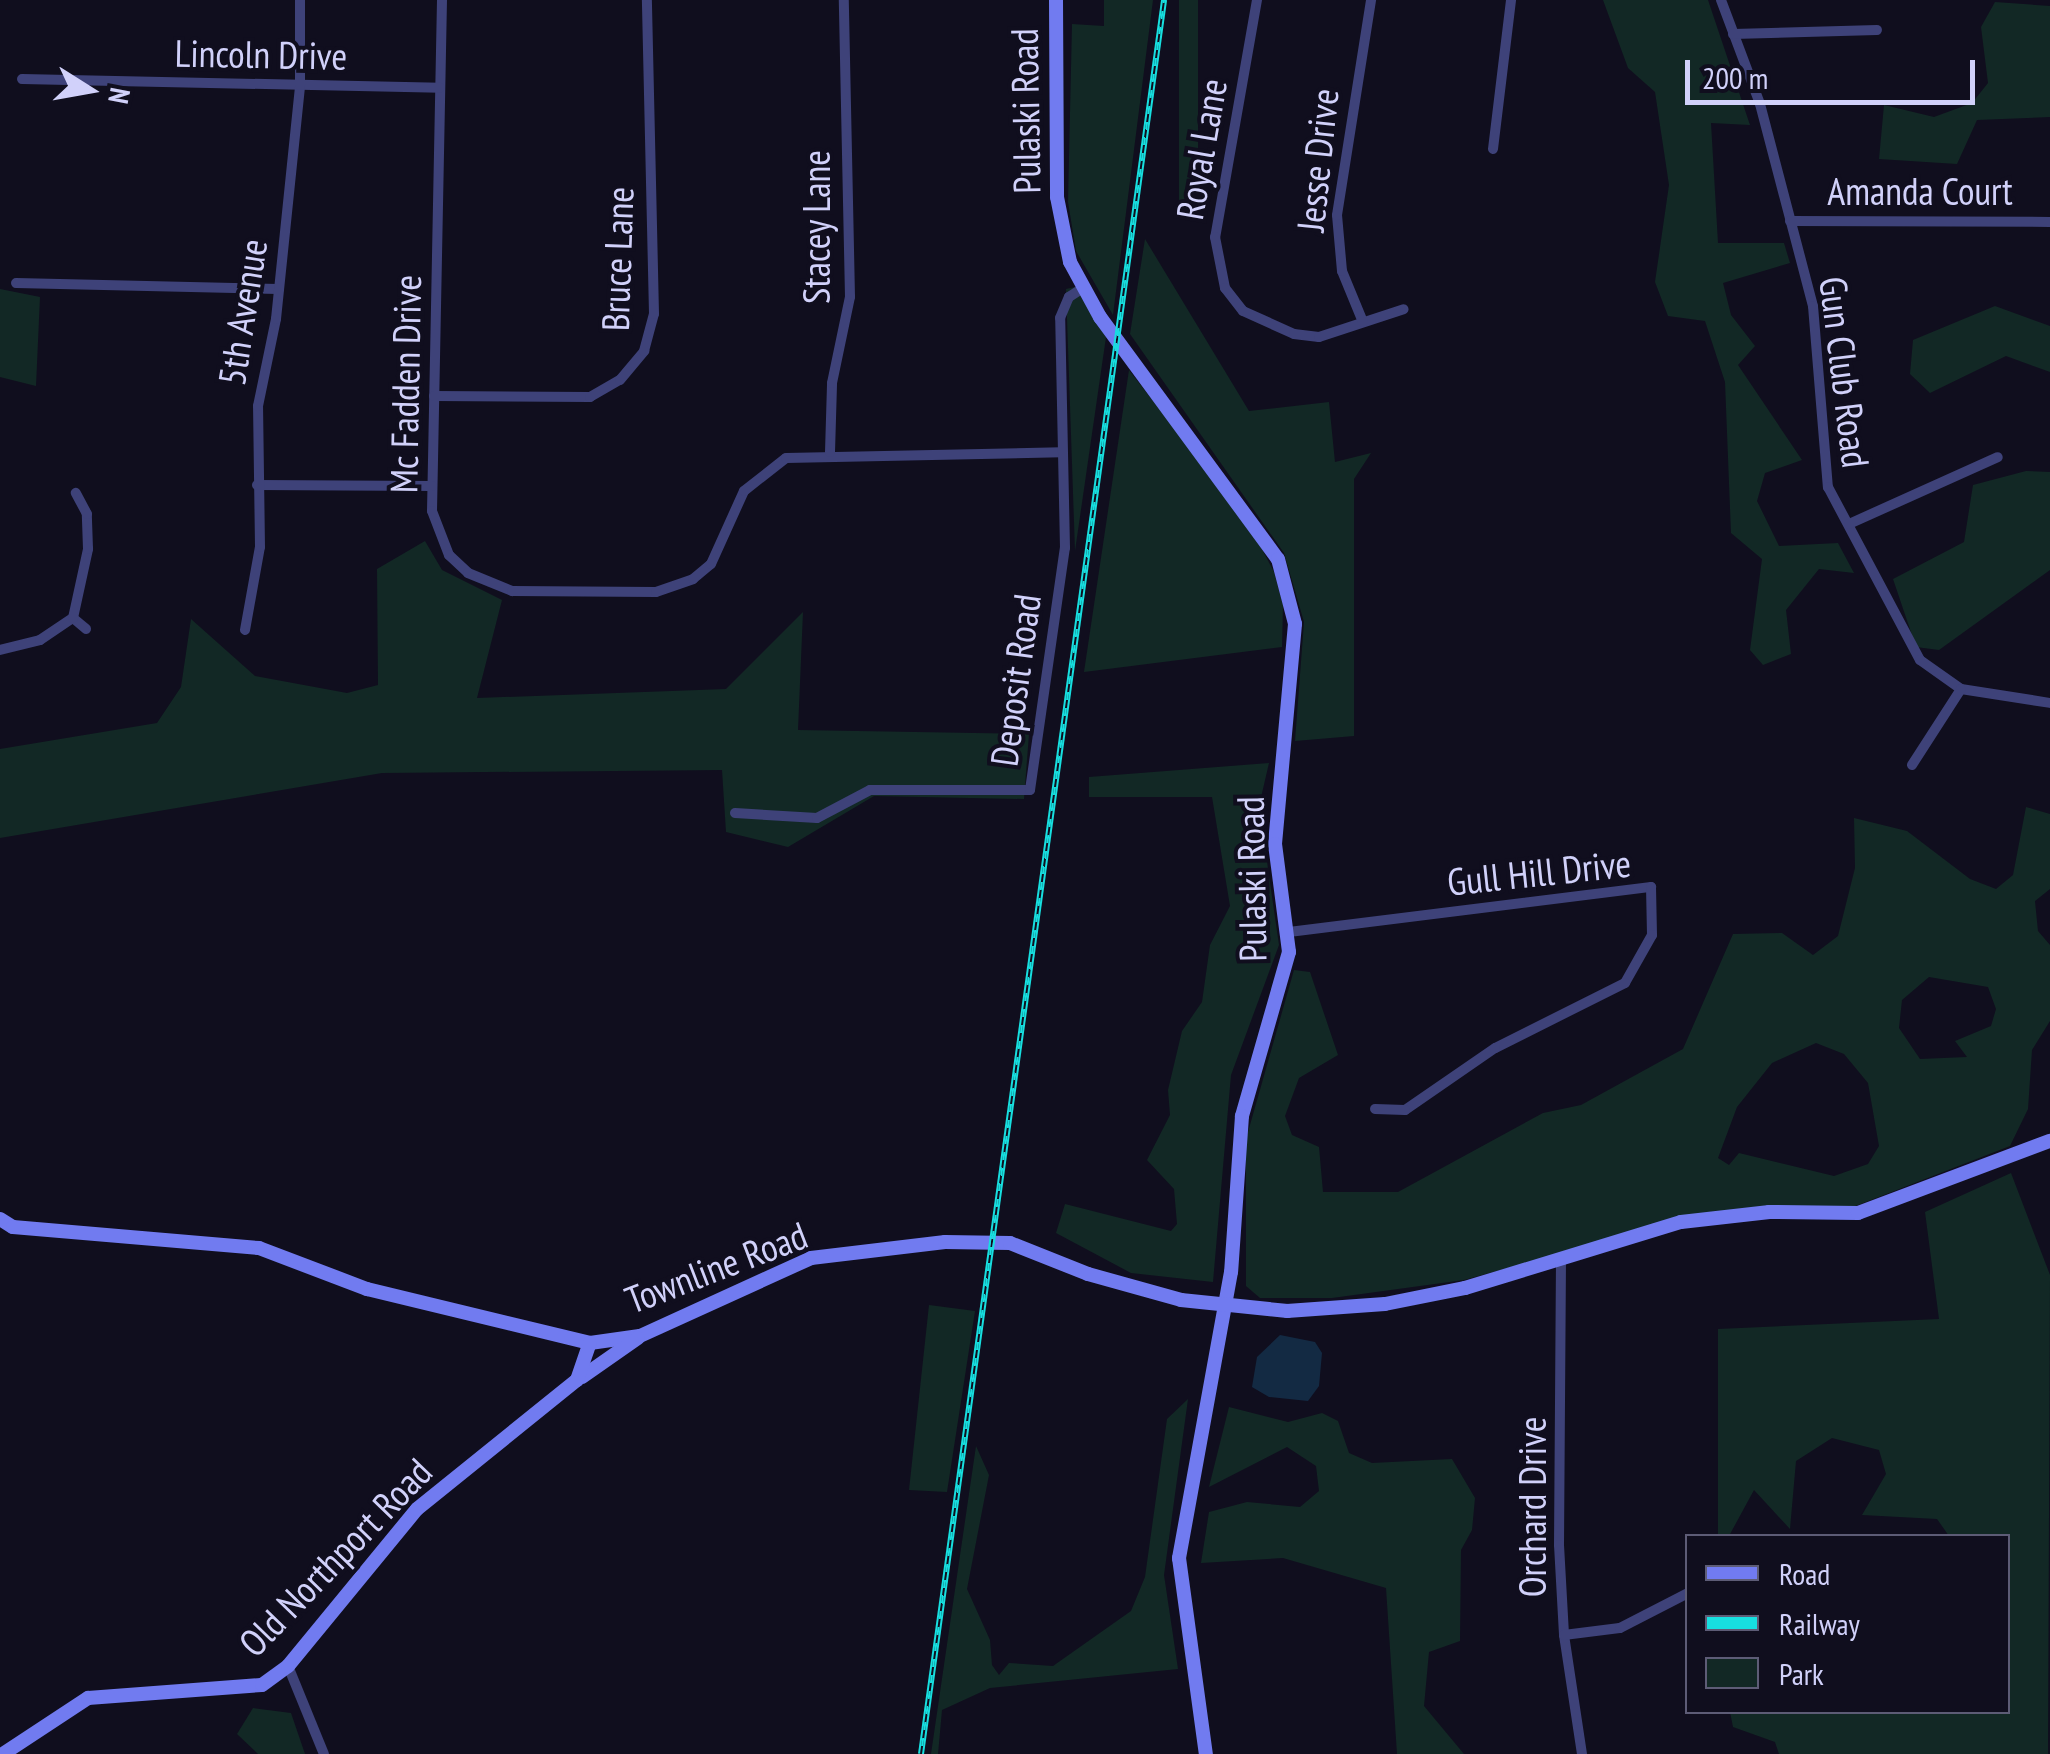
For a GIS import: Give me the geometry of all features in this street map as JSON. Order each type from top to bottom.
[{"type":"main road","name":"Pulaski Road","points":[[1056,0],[1058,196],[1064,240],[1083,288],[1100,316],[1278,559],[1295,624],[1275,844],[1288,932],[1285,976],[1242,1116],[1224,1304],[1179,1558],[1206,1754]]},
{"type":"main road","name":"Townline Road","points":[[0,1219],[13,1227],[259,1248],[367,1289],[590,1343],[640,1336],[812,1258],[944,1242],[1010,1243],[1088,1274],[1224,1304],[1287,1311],[1385,1304],[1681,1222],[1769,1212],[1858,1213],[2050,1141]]},
{"type":"main road","name":"Old Northport Road","points":[[3,1754],[88,1698],[216,1693],[262,1685],[288,1666],[418,1508],[577,1380],[640,1336]]},
{"type":"main road","points":[[577,1380],[590,1343]]},
{"type":"street","name":"5th Avenue","points":[[246,630],[260,547],[258,406],[278,289],[300,85],[300,0]]},
{"type":"street","name":"Mc Fadden Drive","points":[[442,0],[432,486],[437,533],[449,555],[490,586],[540,593],[656,592],[693,579],[711,564],[744,491],[758,474],[786,458],[830,452],[1060,452]]},
{"type":"street","name":"Bruce Lane","points":[[434,396],[590,397],[620,380],[644,351],[654,314],[647,0]]},
{"type":"street","name":"Stacey Lane","points":[[830,452],[832,383],[850,297],[844,0]]},
{"type":"street","name":"Royal Lane","points":[[1258,0],[1218,214],[1216,260],[1243,311],[1268,326],[1319,337],[1404,309]]},
{"type":"street","name":"Jesse Drive","points":[[1363,322],[1342,270],[1337,214],[1371,0]]},
{"type":"street","points":[[1493,148],[1511,0]]},
{"type":"street","name":"Gun Club Road","points":[[1721,0],[1760,104],[1818,338],[1822,464],[1891,616],[1920,660],[1961,689],[2050,703]]},
{"type":"street","points":[[1734,34],[1877,30]]},
{"type":"street","name":"Lincoln Drive","points":[[22,79],[440,88]]},
{"type":"street","name":"Amanda Court","points":[[1790,221],[2050,222]]},
{"type":"street","points":[[16,283],[165,290],[278,289]]},
{"type":"street","name":"Deposit Road","points":[[735,813],[817,818],[870,790],[1030,790],[1065,548],[1060,452],[1066,445],[1060,318],[1070,297],[1083,288]]},
{"type":"street","points":[[1850,524],[1998,457]]},
{"type":"street","points":[[258,485],[432,486]]},
{"type":"street","points":[[0,650],[40,640],[72,618],[88,550],[87,514],[76,493]]},
{"type":"street","points":[[72,618],[86,629]]},
{"type":"street","points":[[1912,765],[1961,689]]},
{"type":"street","name":"Gull Hill Drive","points":[[1288,932],[1651,887],[1652,935],[1626,983],[1495,1048],[1405,1110],[1375,1109]]},
{"type":"street","name":"Orchard Drive","points":[[1560,1258],[1564,1635],[1582,1754]]},
{"type":"street","points":[[1564,1635],[1641,1620],[1685,1595]]},
{"type":"street","points":[[288,1666],[324,1754]]},
{"type":"green space","points":[[1104,0],[1153,0],[1113,315],[1076,251],[1068,202],[1072,24],[1104,26]]},
{"type":"green space","points":[[1179,0],[1198,0],[1198,214],[1179,214]]},
{"type":"green space","points":[[1603,0],[1708,0],[1750,125],[1711,123],[1718,243],[1784,243],[1790,263],[1723,283],[1731,315],[1755,346],[1738,365],[1802,460],[1765,473],[1757,501],[1779,546],[1838,543],[1854,573],[1819,569],[1786,610],[1791,654],[1763,665],[1750,650],[1762,559],[1731,533],[1725,382],[1705,321],[1668,316],[1655,282],[1669,185],[1655,92],[1628,68]]},
{"type":"green space","points":[[1995,2],[2050,6],[2050,117],[1977,120],[1957,164],[1879,159],[1884,105],[1934,117],[1972,103],[1988,83],[1981,27]]},
{"type":"green space","points":[[1145,239],[1249,411],[1329,402],[1335,462],[1371,453],[1354,479],[1354,736],[1295,741],[1304,622],[1284,553],[1130,334]]},
{"type":"green space","points":[[1075,287],[1106,337],[1075,551],[1066,289]]},
{"type":"green space","points":[[0,289],[40,297],[36,386],[0,377]]},
{"type":"green space","points":[[1995,306],[2050,326],[2050,372],[2006,356],[1930,393],[1910,374],[1913,340]]},
{"type":"green space","points":[[1129,370],[1250,526],[1274,572],[1283,605],[1282,647],[1084,672]]},
{"type":"green space","points":[[2026,471],[2050,472],[2050,570],[1939,650],[1916,647],[1893,579],[1964,542],[1973,485]]},
{"type":"green space","points":[[425,541],[442,570],[502,600],[477,698],[726,689],[803,612],[798,730],[1029,734],[1024,799],[874,796],[788,847],[726,832],[722,770],[382,773],[0,838],[0,749],[157,723],[181,687],[191,619],[255,676],[347,693],[378,685],[377,569]]},
{"type":"green space","points":[[1269,763],[1259,806],[1279,945],[1231,1075],[1213,1282],[1131,1273],[1056,1233],[1065,1204],[1171,1231],[1177,1224],[1174,1189],[1147,1160],[1170,1115],[1168,1090],[1182,1031],[1202,1002],[1210,945],[1230,906],[1212,797],[1089,797],[1089,777]]},
{"type":"green space","points":[[2026,807],[2050,814],[2050,889],[2035,901],[2038,931],[2050,945],[2050,1021],[2032,1050],[2028,1109],[2010,1146],[1853,1207],[1700,1215],[1464,1280],[1332,1298],[1260,1298],[1246,1286],[1246,1139],[1294,970],[1310,972],[1338,1055],[1299,1078],[1285,1116],[1292,1135],[1319,1147],[1323,1192],[1398,1192],[1543,1113],[1581,1105],[1683,1049],[1733,934],[1782,933],[1813,955],[1838,936],[1855,868],[1854,818],[1907,831],[1970,879],[1996,889],[2013,875]],"holes":[[[1929,977],[1988,987],[1996,1009],[1991,1026],[1955,1041],[1967,1057],[1920,1059],[1899,1028],[1902,1000]],[[1816,1043],[1844,1054],[1868,1083],[1879,1146],[1868,1164],[1834,1176],[1739,1153],[1729,1165],[1718,1158],[1737,1107],[1772,1063]]]},
{"type":"green space","points":[[2011,1173],[2050,1275],[2048,1754],[1779,1754],[1775,1742],[1733,1727],[1730,1714],[2010,1714],[2010,1534],[1948,1534],[1937,1519],[1862,1515],[1886,1474],[1879,1450],[1832,1438],[1796,1461],[1790,1529],[1754,1490],[1730,1534],[1718,1534],[1718,1329],[1939,1319],[1925,1212]]},
{"type":"green space","points":[[929,1305],[975,1311],[947,1492],[909,1490]]},
{"type":"green space","points":[[1188,1399],[1164,1575],[1178,1669],[990,1688],[942,1710],[938,1754],[931,1754],[976,1446],[989,1475],[967,1589],[990,1640],[992,1665],[999,1675],[1009,1663],[1053,1666],[1131,1611],[1145,1577],[1167,1419]]},
{"type":"green space","points":[[1229,1407],[1288,1422],[1322,1413],[1338,1421],[1349,1453],[1372,1463],[1452,1459],[1475,1498],[1472,1530],[1461,1550],[1460,1641],[1429,1652],[1424,1706],[1464,1754],[1397,1754],[1386,1588],[1283,1558],[1201,1563],[1209,1512],[1247,1502],[1300,1507],[1319,1491],[1316,1466],[1287,1447],[1209,1487]]},
{"type":"green space","points":[[253,1708],[291,1713],[305,1754],[258,1754],[237,1734]]},
{"type":"water","points":[[1280,1335],[1315,1342],[1322,1353],[1319,1386],[1308,1401],[1269,1397],[1252,1387],[1257,1357]]},
{"type":"railway","points":[[921,1754],[1164,0]]}]
